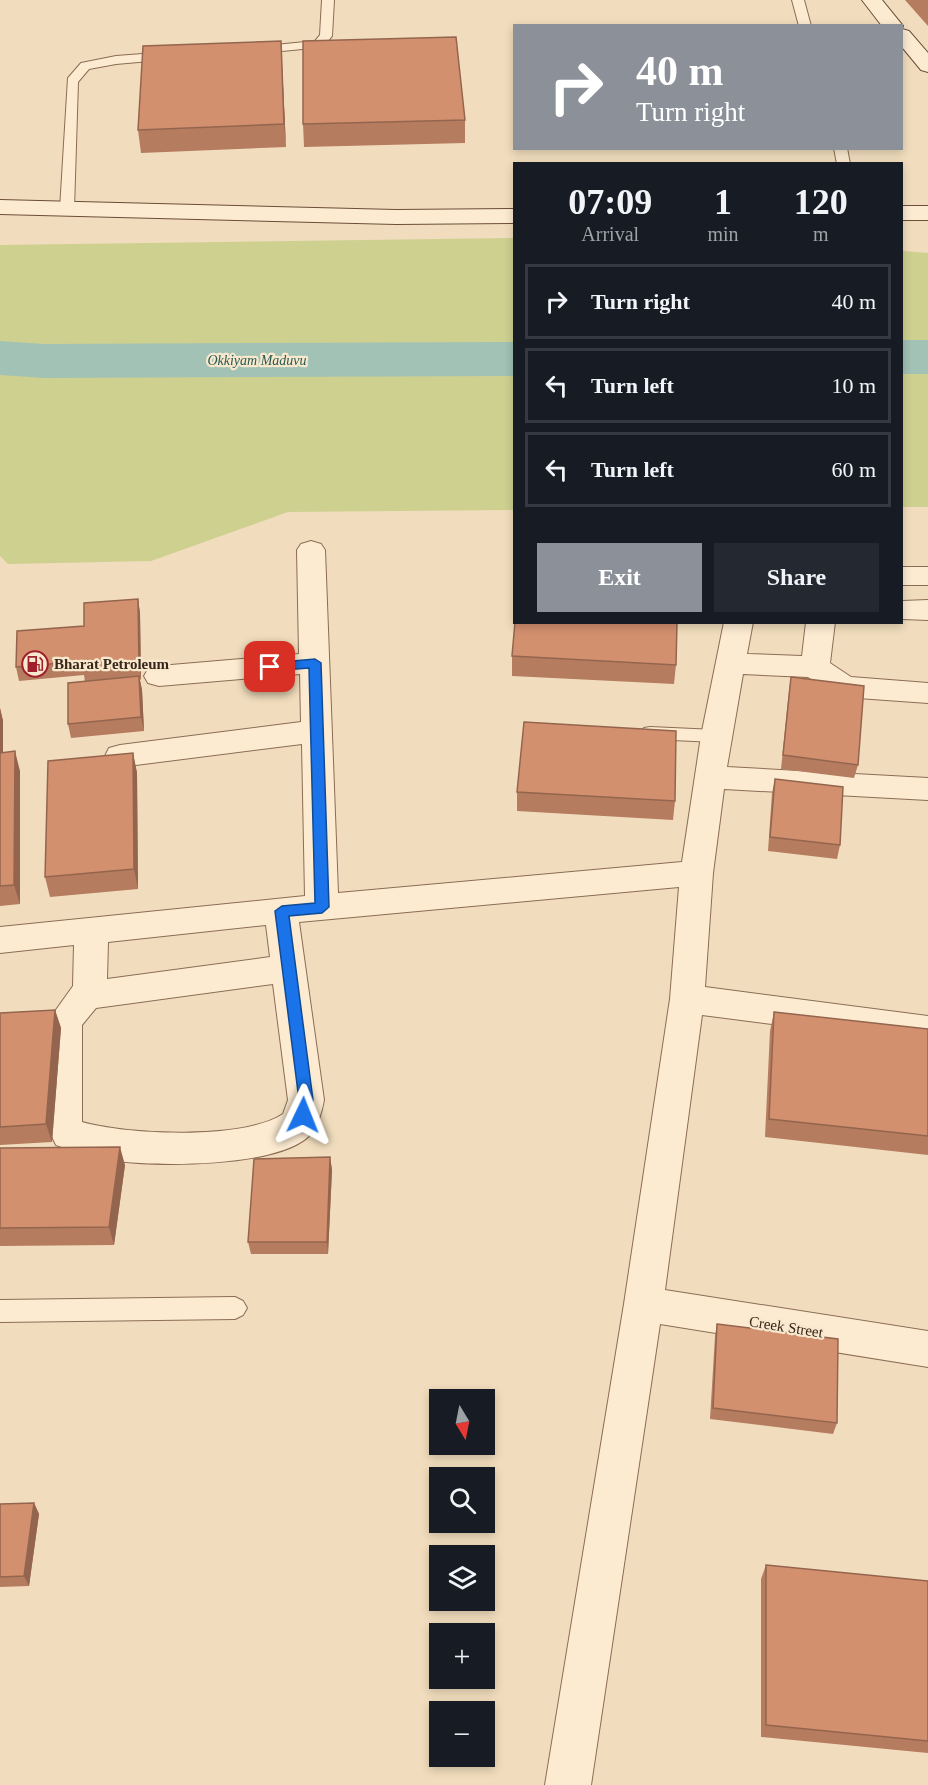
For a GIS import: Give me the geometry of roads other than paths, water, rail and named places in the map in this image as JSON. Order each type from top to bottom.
[{"type":"street","points":[[872,0],[891,24]]},
{"type":"street","points":[[903,36],[928,66]]},
{"type":"street","points":[[0,207],[396,217],[513,216]]},
{"type":"street","points":[[903,213],[928,213]]},
{"type":"street","points":[[312,550],[322,907]]},
{"type":"street","points":[[903,576],[928,576]]},
{"type":"street","points":[[903,610],[928,610]]},
{"type":"street","points":[[568,1785],[644,1304],[687,999],[697,873],[716,736],[739,624]]},
{"type":"street","points":[[815,667],[821,624]]},
{"type":"street","points":[[159,676],[315,663]]},
{"type":"street","points":[[732,663],[815,667],[844,687],[928,693]]},
{"type":"street","points":[[120,756],[316,731]]},
{"type":"street","points":[[711,777],[928,789]]},
{"type":"street","points":[[0,940],[322,907],[697,873]]},
{"type":"street","points":[[91,931],[88,995],[65,1021],[63,1122],[69,1134],[122,1146],[235,1146],[267,1139],[295,1126],[303,1115],[306,1100],[282,911]]},
{"type":"street","points":[[88,995],[289,968]]},
{"type":"street","points":[[687,999],[928,1030]]},
{"type":"street","name":"Creek Street","points":[[644,1304],[928,1349]]},
{"type":"lane","points":[[240,52],[319,44],[326,36],[328,0]]},
{"type":"lane","points":[[798,0],[804,24]]},
{"type":"lane","points":[[66,209],[72,81],[86,66],[116,60],[184,56]]},
{"type":"lane","points":[[628,732],[716,736]]},
{"type":"lane","points":[[0,1311],[235,1308]]},
{"type":"waterway","name":"Okkiyam Maduvu","points":[[903,357],[928,357]]},
{"type":"waterway","name":"Okkiyam Maduvu","points":[[0,358],[44,361],[513,359]]},
{"type":"place","name":"Bharat Petroleum","points":[[35,664]]}]
